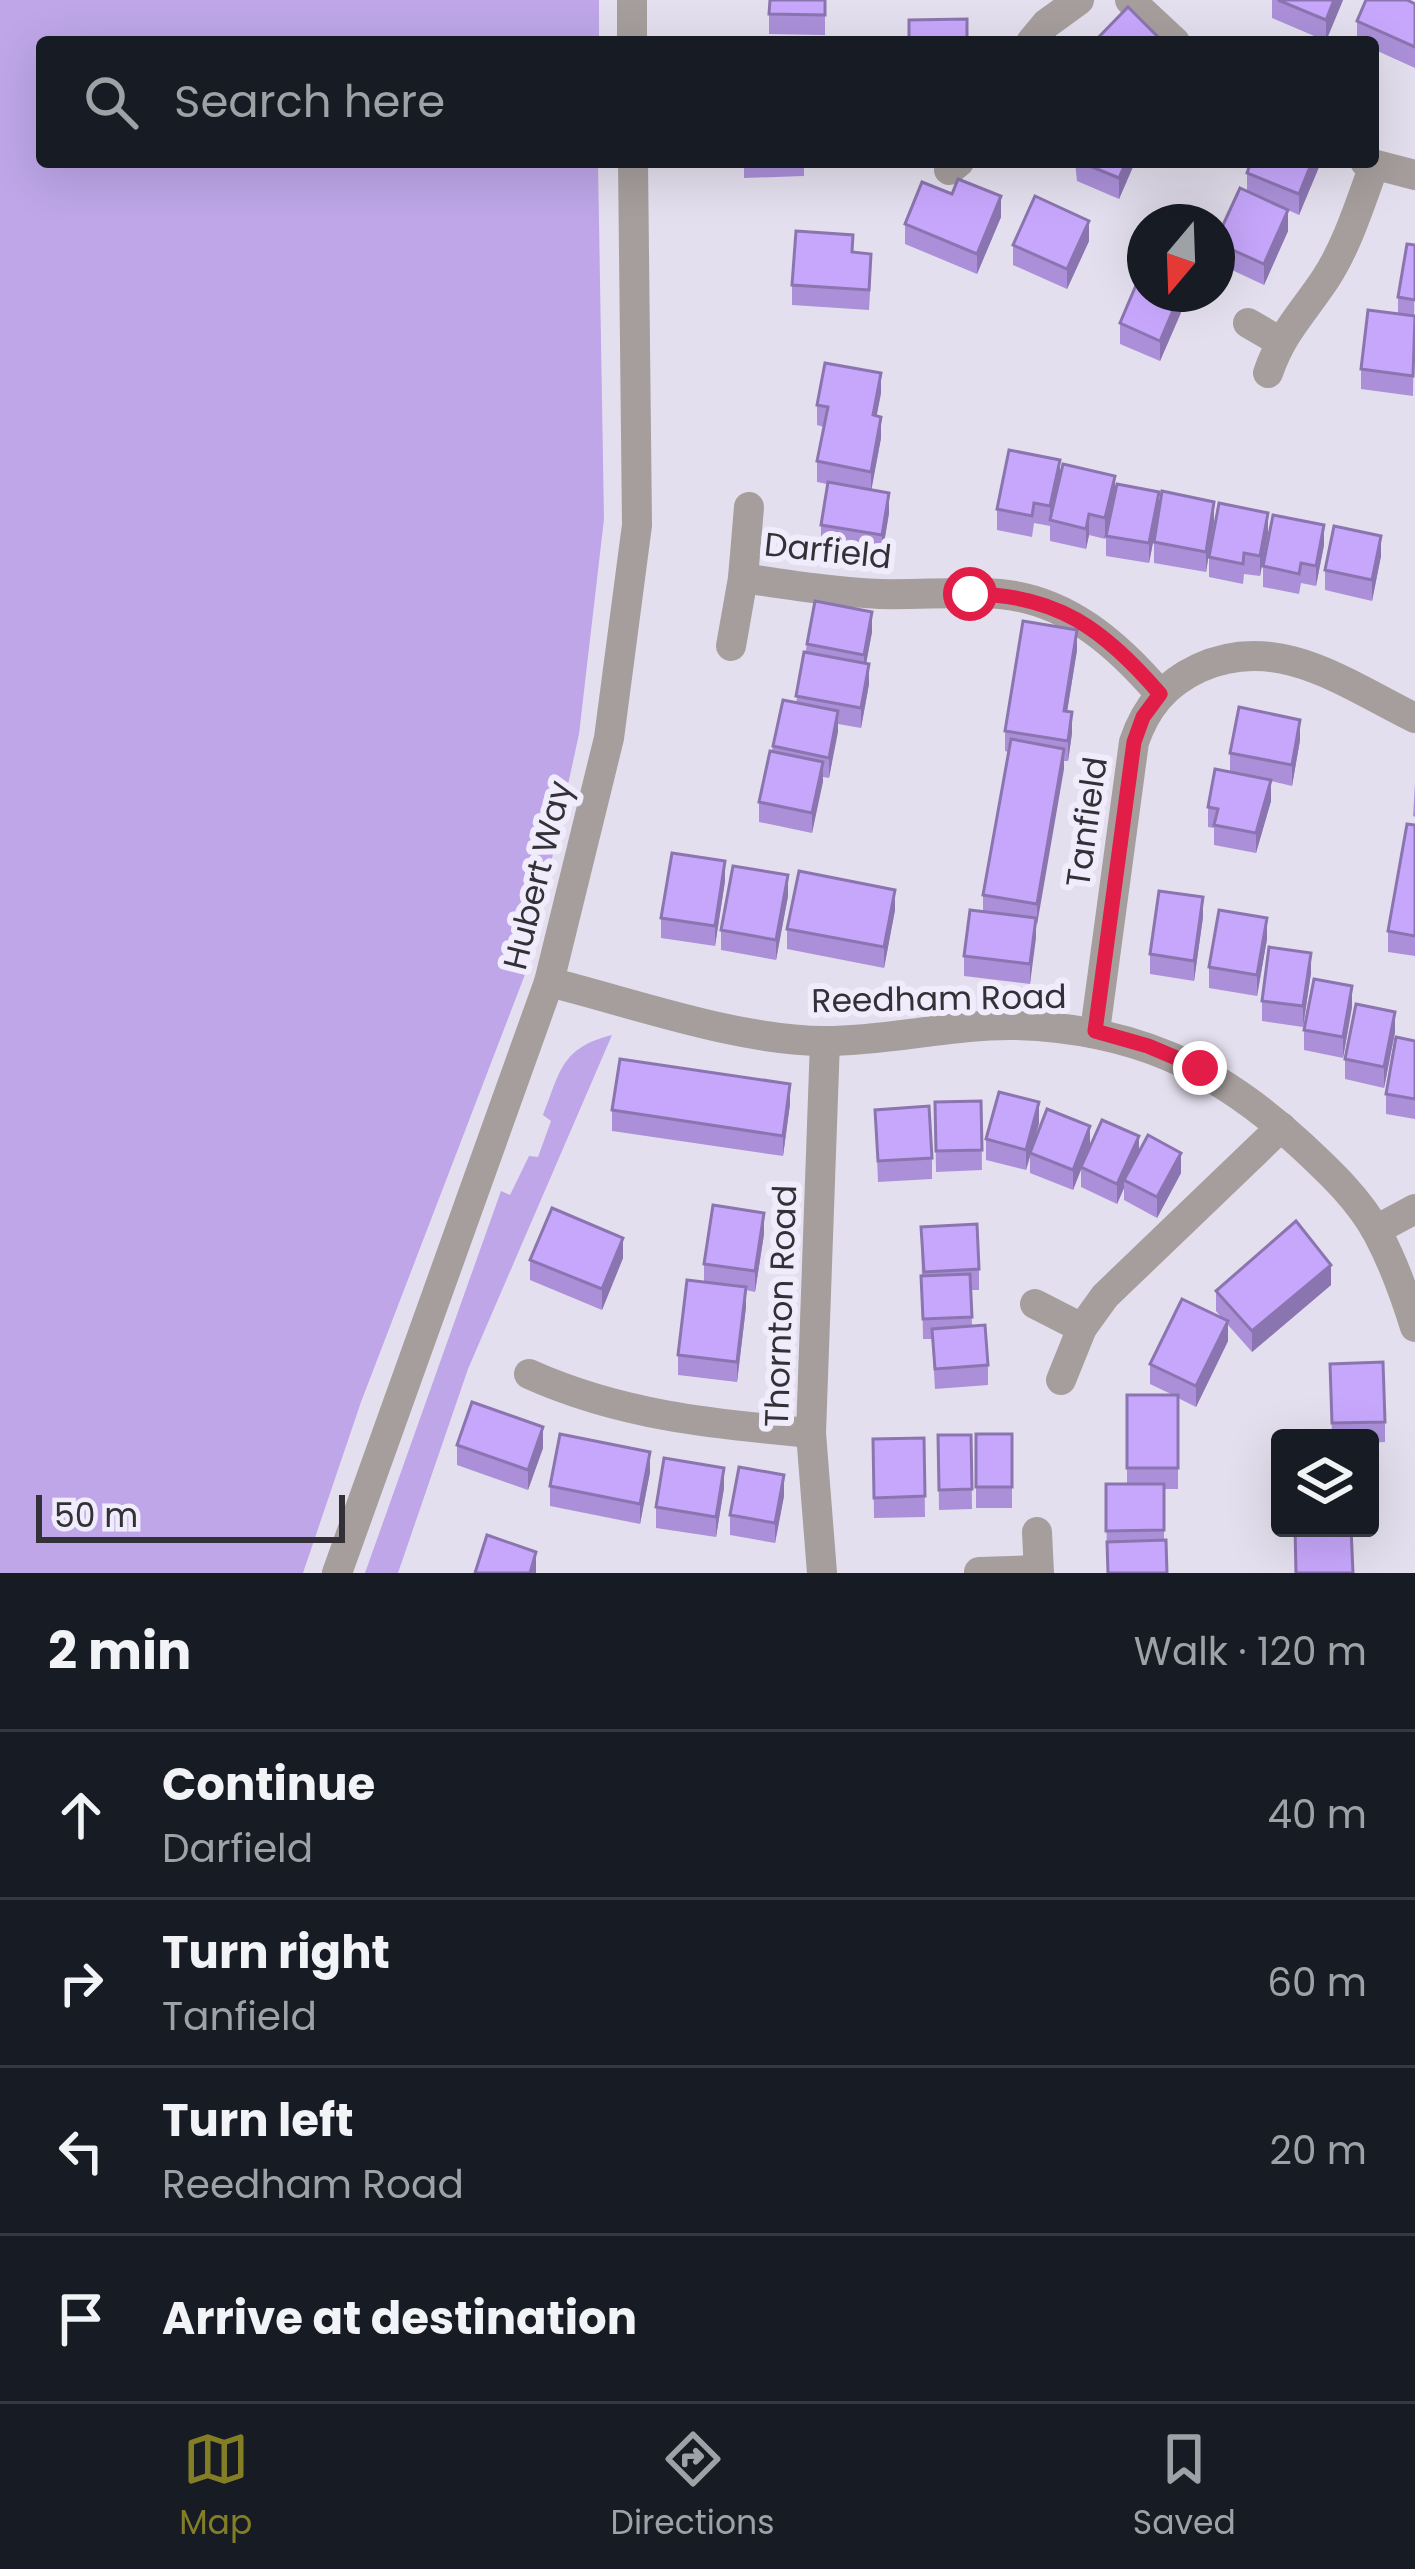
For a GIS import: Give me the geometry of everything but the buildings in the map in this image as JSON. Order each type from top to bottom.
[{"type":"street","points":[[632,0],[632,36]]},
{"type":"street","points":[[1035,36],[1079,0]]},
{"type":"street","points":[[1130,0],[1169,36]]},
{"type":"street","points":[[1379,166],[1415,176]]},
{"type":"street","name":"Hubert Way","points":[[337,1573],[549,982],[609,738],[637,525],[633,168]]},
{"type":"street","points":[[1268,373],[1279,341],[1326,278],[1349,233],[1369,168]]},
{"type":"street","points":[[1248,323],[1279,341]]},
{"type":"street","name":"Darfield","points":[[731,646],[749,507]]},
{"type":"street","name":"Darfield","points":[[743,578],[838,592],[1003,594],[1042,603],[1108,639],[1160,694]]},
{"type":"street","points":[[1160,694],[1205,665],[1262,653],[1303,663],[1415,718]]},
{"type":"street","name":"Tanfield","points":[[1095,1031],[1134,742],[1143,717],[1160,694]]},
{"type":"street","name":"Reedham Road","points":[[549,982],[678,1016],[825,1041],[995,1026],[1095,1031],[1148,1046],[1200,1068],[1243,1095],[1343,1185],[1376,1230],[1398,1274],[1415,1327]]},
{"type":"street","name":"Thornton Road","points":[[822,1573],[811,1432],[825,1041]]},
{"type":"street","points":[[1061,1380],[1082,1328],[1105,1296],[1281,1127]]},
{"type":"street","points":[[1376,1230],[1415,1209]]},
{"type":"street","points":[[1035,1304],[1082,1328]]},
{"type":"street","points":[[529,1374],[571,1393],[633,1411],[687,1422],[811,1432]]},
{"type":"street","points":[[979,1572],[1038,1571],[1037,1532]]},
{"type":"shaded area","points":[[0,0],[599,0],[599,36],[36,36],[36,168],[598,168],[604,519],[579,734],[529,964],[361,1402],[303,1573],[0,1573]]},
{"type":"shaded area","points":[[612,1035],[468,1369],[398,1573],[365,1573],[501,1191],[510,1195],[529,1156],[538,1157],[551,1121],[543,1115],[565,1063],[582,1047]]},
{"type":"route","points":[[970,594],[1003,594],[1042,603],[1076,618],[1108,639],[1160,694],[1143,717],[1134,742],[1095,1031],[1200,1068]]}]
